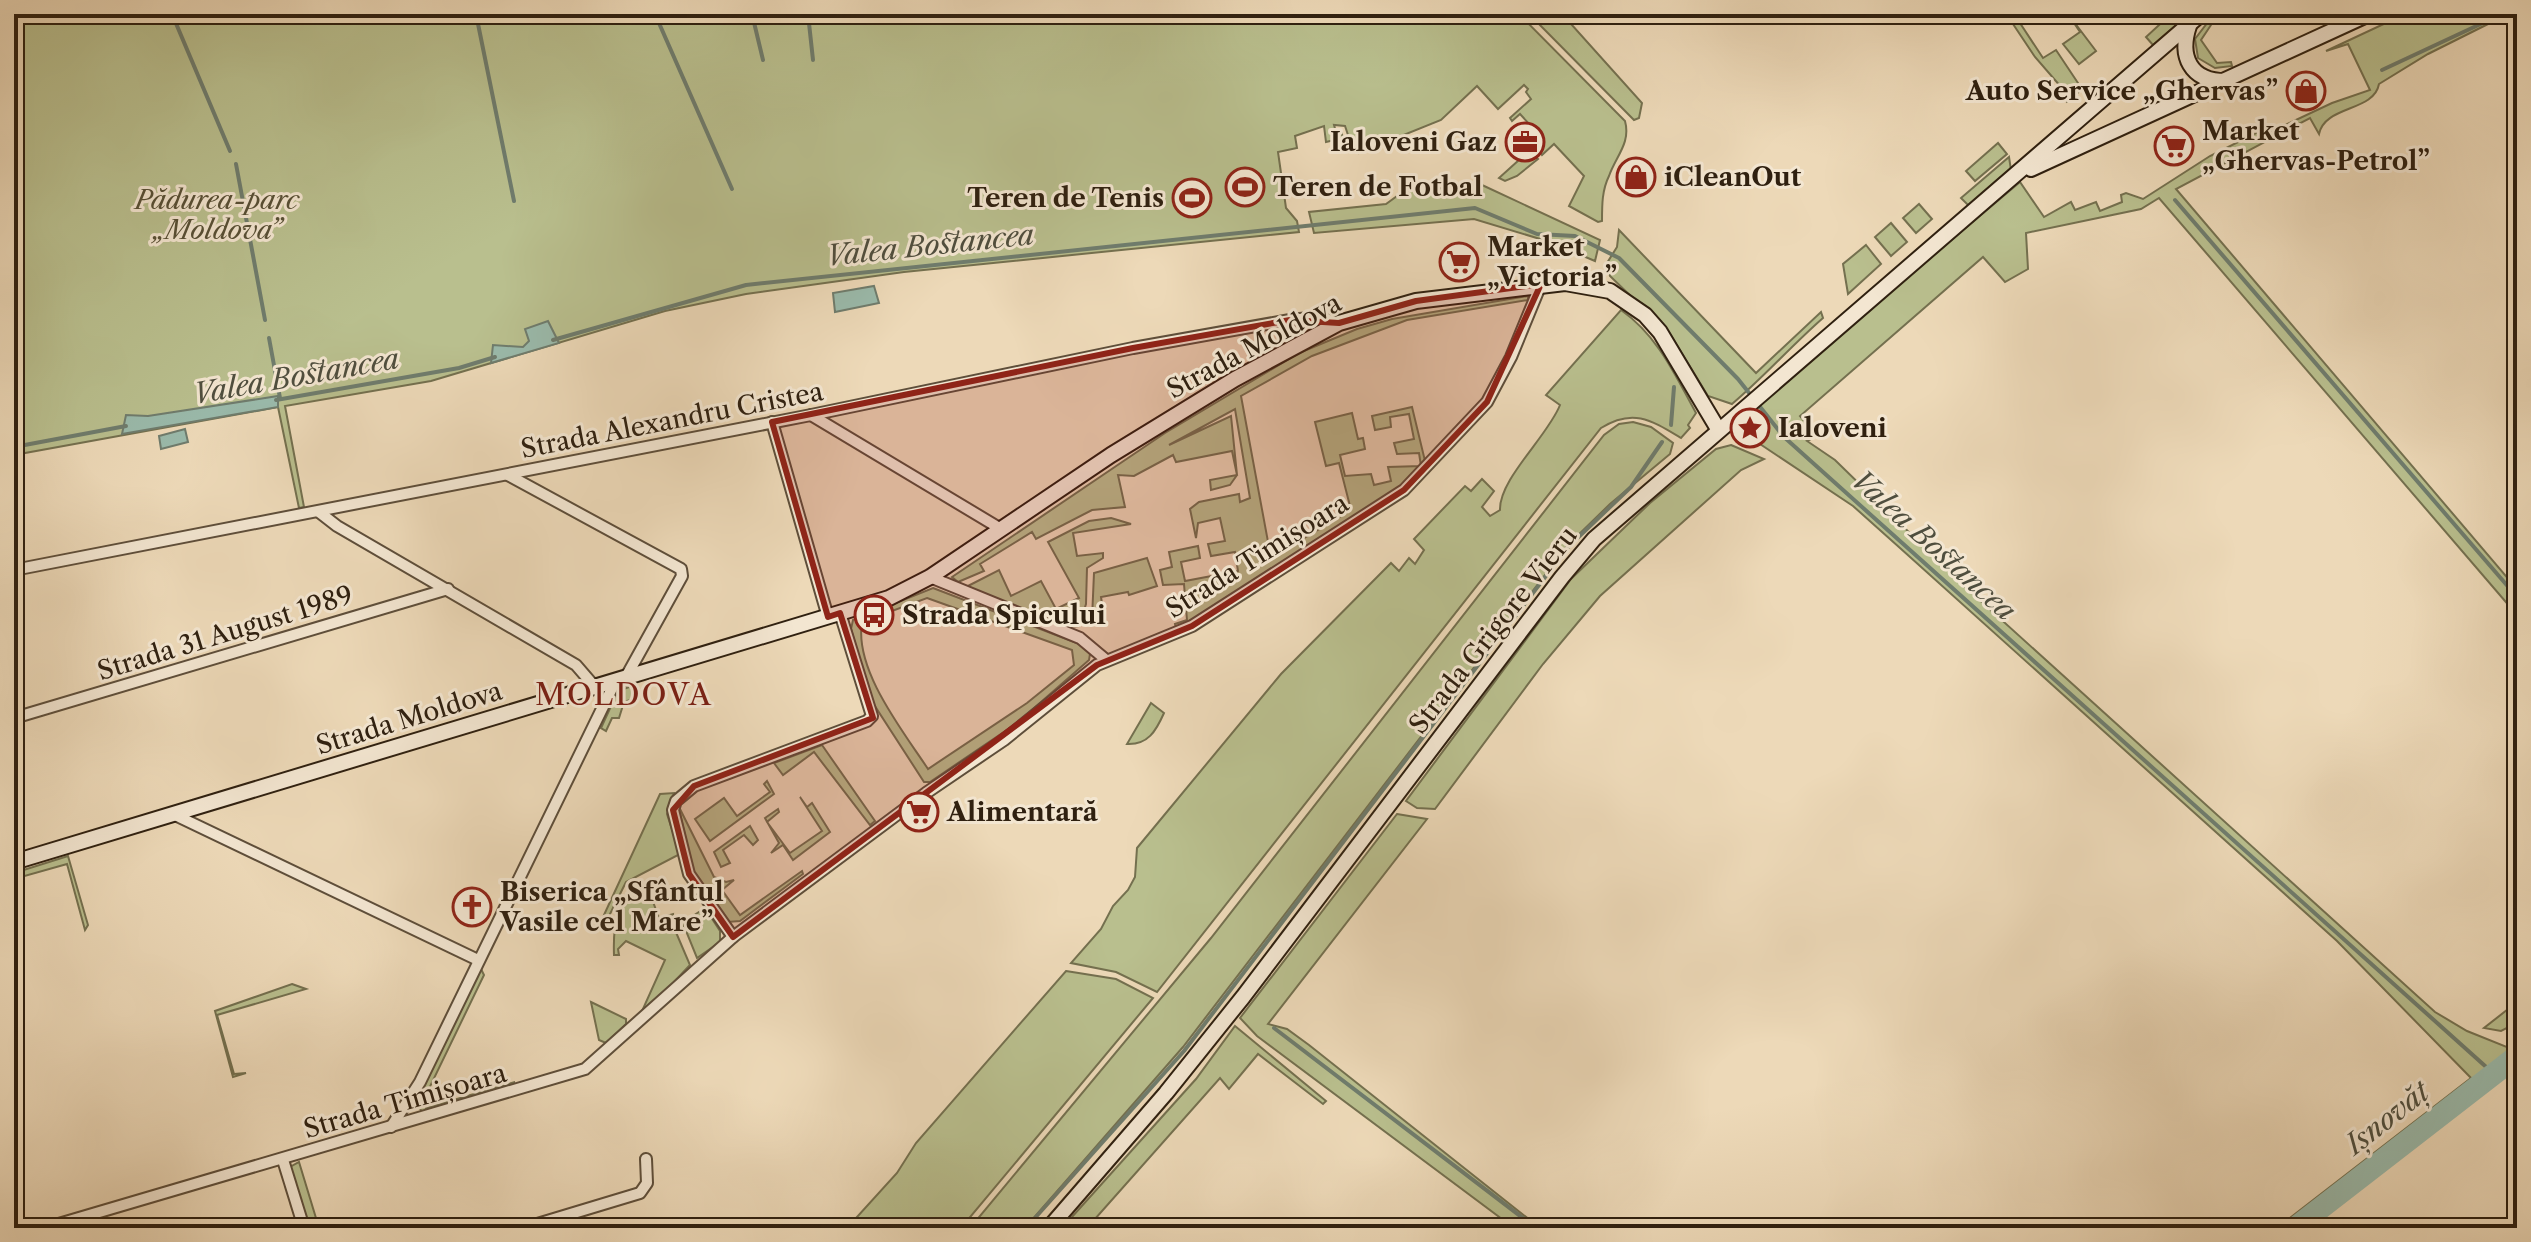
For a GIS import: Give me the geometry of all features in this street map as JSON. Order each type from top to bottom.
[{"type":"street","points":[[2016,175],[2369,14]]},
{"type":"street","points":[[2196,19],[2184,43],[2191,68],[2200,77],[2225,81]]},
{"type":"street","name":"Strada Grigore Vieru","points":[[1049,1228],[1229,1014],[1580,555],[1734,415],[2196,19]]},
{"type":"street","name":"Strada Moldova","points":[[14,862],[889,598],[930,577],[1136,439],[1235,379],[1339,323],[1416,301],[1541,284],[1597,286],[1637,309],[1660,332],[1718,429]]},
{"type":"street","name":"Strada Timișoara","points":[[45,1228],[585,1069],[733,937],[926,793],[1004,740],[1105,659],[1192,626],[1404,490],[1487,402],[1511,357],[1541,284]]},
{"type":"street","name":"Strada Alexandru Cristea","points":[[14,570],[811,415],[1091,356],[1290,320],[1319,317],[1339,323]]},
{"type":"street","points":[[811,415],[1001,529]]},
{"type":"street","points":[[733,937],[689,874],[672,818],[676,801],[684,793],[867,721],[872,716],[834,615],[772,422]]},
{"type":"street","points":[[391,1127],[420,1082],[478,960],[621,678],[682,576],[681,569],[508,475]]},
{"type":"street","points":[[319,512],[337,526],[576,665],[595,687]]},
{"type":"street","points":[[930,577],[1080,638],[1105,659]]},
{"type":"street","name":"Strada 31 August 1989","points":[[14,718],[448,589]]},
{"type":"street","points":[[175,815],[478,960]]},
{"type":"street","points":[[524,1228],[640,1193],[647,1183],[646,1159]]},
{"type":"street","points":[[283,1160],[304,1228]]},
{"type":"highlighted area","points":[[1541,284],[1487,402],[1404,490],[1192,626],[1097,665],[733,937],[689,874],[673,810],[694,786],[873,718],[840,613],[828,617],[772,422],[1133,348],[1290,320],[1339,323],[1416,301]]},
{"type":"green space","name":"Pădurea-parc „Moldova”","points":[[14,14],[1519,14],[1625,121],[1626,136],[1607,181],[1602,221],[1598,222],[1569,206],[1584,176],[1554,144],[1542,155],[1534,145],[1542,138],[1520,114],[1512,121],[1510,118],[1531,99],[1526,92],[1528,89],[1524,85],[1498,109],[1477,86],[1441,120],[1359,153],[1352,147],[1345,126],[1334,125],[1343,138],[1326,142],[1324,126],[1295,136],[1297,148],[1278,152],[1286,208],[1297,221],[1299,232],[904,272],[746,294],[665,311],[431,381],[285,406],[304,507],[299,508],[278,407],[14,455]]},
{"type":"green space","points":[[1529,14],[1587,14],[1571,24],[1642,103],[1639,118],[1634,120]]},
{"type":"green space","points":[[2068,14],[2096,51],[2079,64],[2063,44],[2080,32]]},
{"type":"green space","points":[[2171,14],[2189,14],[2153,45],[2146,37]]},
{"type":"green space","points":[[2405,14],[2508,14],[2428,54],[2379,84],[2368,100],[2330,118],[2319,134],[2310,118],[2176,189],[2517,589],[2517,615],[2159,198],[2141,209],[2026,233],[2028,269],[2005,282],[1983,257],[1800,416],[1817,436],[1807,441],[1835,460],[1963,585],[2435,1012],[2467,1031],[2509,1048],[2517,1043],[2517,1086],[2505,1074],[2306,1228],[2277,1228],[2471,1078],[2337,941],[1900,548],[1853,506],[1754,440],[1741,425],[1744,415],[2020,182],[2044,217],[2071,202],[2075,210],[2096,202],[2100,211],[2122,202],[2121,195],[2126,193],[2143,199],[2210,156],[2262,130],[2266,134],[2332,103],[2370,90],[2348,44],[2326,51]]},
{"type":"green space","points":[[2016,17],[2043,58],[2056,50],[2082,89],[2067,102],[2064,99],[2068,95],[2035,57],[2011,21]]},
{"type":"green space","points":[[2208,22],[2211,25],[2201,40],[2217,63],[2231,62],[2232,66],[2215,68],[2198,58],[2195,39]]},
{"type":"green space","points":[[1998,143],[2007,154],[1975,181],[1966,171]]},
{"type":"green space","points":[[1529,151],[1538,159],[1517,176],[1505,181],[1499,178]]},
{"type":"green space","points":[[2009,157],[2011,170],[1969,206],[1961,198]]},
{"type":"green space","points":[[1482,185],[1600,240],[1595,261],[1550,242],[1474,219],[1314,233],[1309,212],[1386,204],[1404,191]]},
{"type":"green space","points":[[1919,204],[1932,219],[1916,233],[1903,218]]},
{"type":"green space","points":[[1891,223],[1907,242],[1891,256],[1875,237]]},
{"type":"green space","points":[[1619,230],[1756,373],[1821,312],[1823,318],[1732,404],[1708,396],[1670,334],[1610,276],[1607,263],[1617,247]]},
{"type":"green space","points":[[1866,245],[1881,264],[1848,294],[1843,264]]},
{"type":"green space","points":[[1528,296],[1528,300],[1407,320],[1312,356],[1241,396],[1271,558],[1351,510],[1339,463],[1326,466],[1315,422],[1352,413],[1358,439],[1363,438],[1365,449],[1340,455],[1345,476],[1371,474],[1374,485],[1391,481],[1388,467],[1421,466],[1419,453],[1397,454],[1394,443],[1414,439],[1409,414],[1390,417],[1391,427],[1375,430],[1372,416],[1412,407],[1426,465],[1383,500],[1190,623],[1176,628],[1175,624],[1187,620],[1184,584],[1163,585],[1160,570],[1172,567],[1169,552],[1198,546],[1200,558],[1181,562],[1185,581],[1238,571],[1235,552],[1211,556],[1208,544],[1225,541],[1220,518],[1198,523],[1196,538],[1190,509],[1199,502],[1239,494],[1240,502],[1250,498],[1235,409],[1169,445],[1231,416],[1237,475],[1232,451],[1176,462],[1173,455],[1134,476],[1118,475],[1125,507],[1092,510],[1036,539],[1032,532],[980,564],[984,571],[958,582],[952,577],[1165,433],[1299,353],[1357,329],[1392,319]]},
{"type":"green space","points":[[1621,310],[1645,332],[1673,371],[1696,413],[1688,425],[1690,428],[1681,438],[1651,422],[1632,418],[1601,428],[1157,992],[1116,972],[1071,963],[1101,929],[1113,906],[1128,890],[1135,877],[1137,848],[1281,674],[1391,563],[1399,571],[1409,558],[1415,564],[1424,550],[1414,539],[1465,486],[1471,491],[1482,479],[1494,491],[1482,507],[1490,516],[1500,510],[1507,485],[1515,471],[1560,405],[1546,395]]},
{"type":"green space","points":[[1633,422],[1651,427],[1673,443],[1670,454],[1610,504],[1568,545],[1183,1047],[1025,1228],[970,1228],[1211,938],[1604,435],[1619,424]]},
{"type":"green space","points":[[1731,445],[1764,459],[1741,470],[1600,596],[1543,664],[1435,809],[1417,808],[1406,801],[1571,579],[1650,503],[1716,449]]},
{"type":"green space","points":[[1237,475],[1230,485],[1211,490],[1210,480]]},
{"type":"green space","points":[[1111,518],[1131,524],[1073,533],[1077,556],[1103,553],[1103,558],[1087,568],[1086,604],[1079,626],[1068,627],[966,587],[999,570],[1011,596],[1041,581],[1056,609],[1079,598],[1048,542],[1089,521]]},
{"type":"green space","points":[[1147,558],[1157,586],[1129,595],[1128,592],[1101,597],[1104,616],[1092,619],[1094,573]]},
{"type":"green space","points":[[933,588],[1087,647],[1090,654],[1089,660],[1017,723],[930,782],[924,782],[871,700],[851,629],[853,620]],"holes":[[[927,598],[1072,650],[1074,665],[1027,703],[928,769],[873,680],[865,660],[862,622]]]},
{"type":"green space","points":[[632,686],[636,698],[624,702],[619,718],[612,718],[606,731],[601,728],[618,691]]},
{"type":"green space","points":[[1151,703],[1164,713],[1158,726],[1141,742],[1127,744]]},
{"type":"green space","points":[[822,745],[875,821],[870,825],[814,752],[783,775],[774,763]]},
{"type":"green space","points":[[767,781],[774,794],[710,841],[695,819],[724,798],[737,816],[770,792],[764,784]]},
{"type":"green space","points":[[674,793],[667,814],[680,854],[626,882],[602,930],[597,930],[660,794]]},
{"type":"green space","points":[[800,797],[807,807],[812,803],[830,832],[793,860],[783,845],[771,853],[779,843],[768,823],[790,853],[822,831]]},
{"type":"green space","points":[[678,805],[714,877],[726,882],[734,880],[722,890],[740,915],[802,871],[803,874],[740,921],[727,922],[707,888],[695,879]]},
{"type":"green space","points":[[778,809],[779,812],[767,822],[765,818]]},
{"type":"green space","points":[[1397,814],[1427,819],[1268,1024],[1287,1029],[1309,1045],[1540,1228],[1514,1228],[1257,1036],[1240,1018]]},
{"type":"green space","points":[[750,826],[758,840],[753,845],[744,835],[723,850],[730,863],[721,867],[714,852]]},
{"type":"green space","points":[[68,856],[88,925],[85,930],[67,864],[14,879],[14,873]]},
{"type":"green space","points":[[641,886],[646,900],[652,899],[659,918],[673,914],[672,923],[690,965],[638,1020],[665,960],[626,941],[618,949],[619,955],[614,955],[614,944],[617,916],[626,900]]},
{"type":"green space","points":[[702,910],[707,911],[720,931],[720,942],[697,958],[684,926],[685,921]]},
{"type":"green space","points":[[481,969],[484,975],[422,1103],[426,1108],[515,1082],[422,1112],[416,1102]]},
{"type":"green space","points":[[1066,971],[1116,979],[1153,998],[961,1228],[847,1228],[897,1173],[916,1143]]},
{"type":"green space","points":[[292,984],[306,989],[217,1015],[234,1074],[246,1073],[233,1077],[215,1011]]},
{"type":"green space","points":[[591,1002],[626,1019],[626,1024],[606,1043],[599,1040]]},
{"type":"green space","points":[[2517,1002],[2517,1023],[2501,1031],[2484,1028]]},
{"type":"green space","points":[[1235,1026],[1326,1101],[1323,1104],[1258,1054],[1229,1089],[1220,1078],[1087,1228],[1062,1228],[1196,1079]]},
{"type":"green space","points":[[299,1162],[319,1228],[308,1228],[290,1167]]},
{"type":"shaded area","points":[[874,286],[879,303],[835,312],[833,293]]},
{"type":"shaded area","points":[[548,321],[559,343],[491,363],[493,345],[523,347],[529,341],[525,329]]},
{"type":"shaded area","points":[[278,396],[278,407],[122,434],[126,415],[148,416]]},
{"type":"shaded area","points":[[185,429],[188,442],[161,449],[159,436]]},
{"type":"waterway","points":[[172,14],[230,151]]},
{"type":"waterway","points":[[476,14],[514,201]]},
{"type":"waterway","points":[[655,14],[732,189]]},
{"type":"waterway","points":[[752,14],[763,60]]},
{"type":"waterway","points":[[808,14],[813,60]]},
{"type":"waterway","points":[[2382,70],[2502,14]]},
{"type":"waterway","points":[[236,164],[265,320]]},
{"type":"waterway","points":[[2175,200],[2517,597]]},
{"type":"waterway","name":"Valea Bostancea","points":[[553,340],[746,285],[1475,208],[1537,234],[1575,236],[1619,258],[1738,379],[1784,437],[2494,1074]]},
{"type":"waterway","points":[[269,338],[280,398]]},
{"type":"waterway","name":"Valea Bostancea","points":[[276,400],[459,368],[495,357]]},
{"type":"waterway","points":[[1671,425],[1674,387]]},
{"type":"waterway","name":"Valea Bostancea","points":[[14,447],[126,426]]},
{"type":"waterway","points":[[1026,1228],[1184,1051],[1568,547],[1631,487],[1662,442]]},
{"type":"waterway","points":[[1274,1028],[1536,1228]]},
{"type":"waterway","name":"Ișnovăț","points":[[2295,1228],[2517,1056]]},
{"type":"waterway","points":[[2507,1064],[2517,1074]]},
{"type":"place","name":"Auto Service „Ghervas”","points":[[2306,91]]},
{"type":"place","name":"Ialoveni Gaz","points":[[1525,142]]},
{"type":"place","name":"Market „Ghervas-Petrol”","points":[[2174,146]]},
{"type":"place","name":"iCleanOut","points":[[1636,177]]},
{"type":"place","name":"Teren de Fotbal","points":[[1245,187]]},
{"type":"place","name":"Teren de Tenis","points":[[1192,198]]},
{"type":"place","name":"Market „Victoria”","points":[[1459,262]]},
{"type":"place","name":"Ialoveni","points":[[1750,428]]},
{"type":"place","name":"Strada Spicului","points":[[874,615]]},
{"type":"place","name":"Alimentară","points":[[919,812]]},
{"type":"place","name":"Biserica „Sfântul Vasile cel Mare”","points":[[472,907]]},
{"type":"district","name":"MOLDOVA","points":[[624,695]]}]
